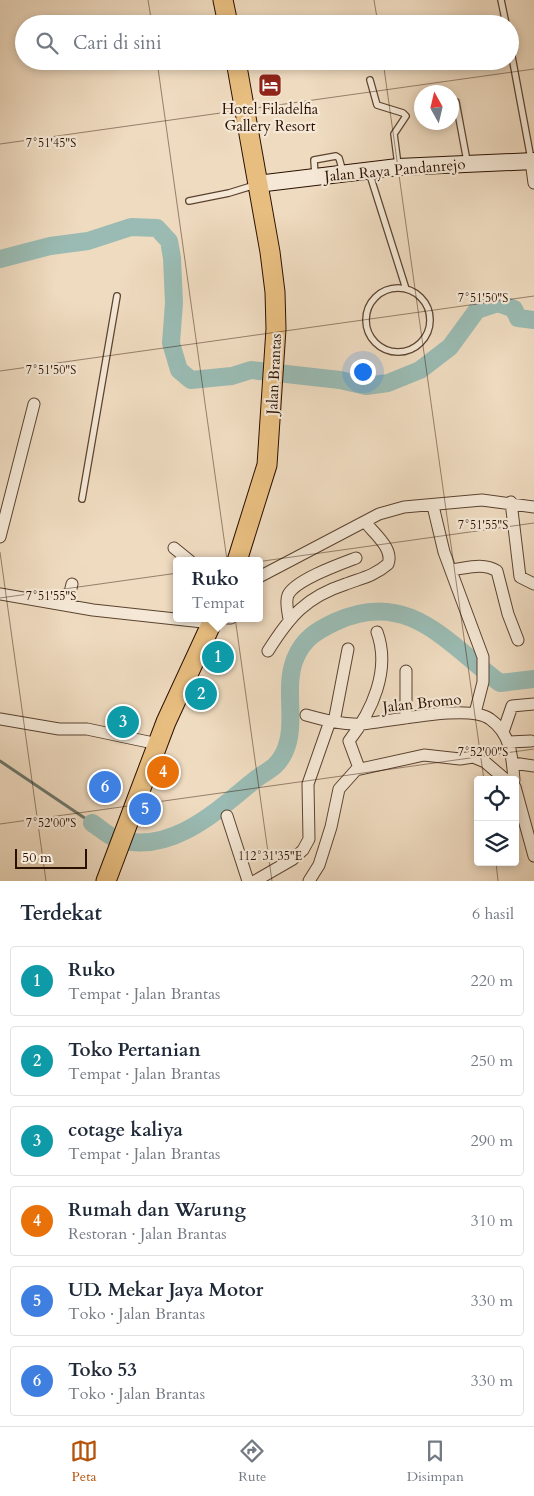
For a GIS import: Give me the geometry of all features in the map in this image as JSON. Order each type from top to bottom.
[{"type":"main road","points":[[223,0],[226,15]]},
{"type":"main road","name":"Jalan Brantas","points":[[238,70],[275,292],[276,346],[267,465],[238,557]]},
{"type":"main road","name":"Jalan Raya Pandanrejo","points":[[258,184],[398,167],[532,161]]},
{"type":"main road","points":[[106,881],[125,826],[210,622]]},
{"type":"street","points":[[532,161],[534,183]]},
{"type":"street","points":[[0,537],[34,404]]},
{"type":"street","points":[[263,575],[379,514],[404,507],[424,504],[433,506],[482,500],[511,502],[534,507]]},
{"type":"street","points":[[511,502],[520,577],[534,584]]},
{"type":"street","name":"Jalan Bromo","points":[[306,715],[332,722],[362,724],[449,713],[476,713],[483,682],[482,657],[444,552],[433,506]]},
{"type":"street","points":[[268,651],[289,619],[312,598],[376,574],[388,564],[390,558],[387,550],[365,522]]},
{"type":"street","points":[[174,548],[185,557]]},
{"type":"street","points":[[289,619],[287,600],[291,591],[317,575],[356,558]]},
{"type":"street","points":[[451,570],[486,566],[497,571],[508,614],[518,640]]},
{"type":"street","points":[[67,605],[72,584]]},
{"type":"street","points":[[0,594],[67,605],[173,616]]},
{"type":"street","points":[[359,768],[349,741],[362,724],[373,699],[383,664],[382,645],[377,632]]},
{"type":"street","points":[[255,881],[294,860],[303,850],[309,838],[308,784],[332,722],[348,649]]},
{"type":"street","points":[[406,671],[406,718]]},
{"type":"street","points":[[514,776],[513,763],[506,737],[512,706],[534,704]]},
{"type":"street","points":[[476,713],[490,719],[506,737],[533,739]]},
{"type":"street","points":[[0,719],[59,730],[87,729],[158,744]]},
{"type":"street","points":[[309,881],[319,865],[331,827],[339,789],[350,774],[359,768],[424,755],[460,759],[473,757],[485,762],[501,776]]},
{"type":"street","points":[[513,763],[534,766]]},
{"type":"street","points":[[519,802],[534,856]]},
{"type":"street","points":[[228,816],[248,881]]},
{"type":"lane","points":[[501,0],[504,15]]},
{"type":"lane","points":[[515,70],[532,161]]},
{"type":"lane","points":[[370,80],[377,105],[403,113],[406,116],[394,134],[398,167]]},
{"type":"lane","points":[[459,119],[467,164]]},
{"type":"lane","points":[[368,170],[406,289]]},
{"type":"lane","points":[[189,201],[229,193],[258,184]]},
{"type":"lane","points":[[395,288],[406,289],[416,293],[424,301],[429,311],[430,322],[428,332],[422,342],[413,348],[402,352],[391,351],[373,339],[368,329],[366,318],[369,307],[375,298],[395,288]]},
{"type":"lane","points":[[82,500],[117,296]]},
{"type":"waterway","points":[[0,259],[50,246],[88,241],[131,227],[157,228],[169,241],[172,258],[174,303],[171,343],[179,370],[191,380],[232,376],[251,370],[340,380],[366,386],[388,383],[420,370],[450,347],[477,310],[498,303],[514,309],[518,318],[534,320]]},
{"type":"waterway","points":[[92,823],[117,839],[136,842],[155,841],[173,836],[190,828],[222,807],[277,764],[284,753],[290,730],[290,682],[292,670],[302,646],[311,636],[322,629],[335,622],[361,613],[384,612],[405,616],[425,625],[444,637],[500,683],[534,679]]},
{"type":"waterway","points":[[0,761],[92,823]]},
{"type":"place","name":"Hotel Filadelfia Gallery Resort","points":[[270,85]]},
{"type":"place","name":"Ruko","points":[[218,657]]},
{"type":"place","name":"Toko Pertanian","points":[[201,694]]},
{"type":"place","name":"cotage kaliya","points":[[123,722]]},
{"type":"place","name":"Rumah dan Warung","points":[[163,772]]},
{"type":"place","name":"Toko 53","points":[[105,787]]},
{"type":"place","name":"UD. Mekar Jaya Motor","points":[[145,809]]}]
